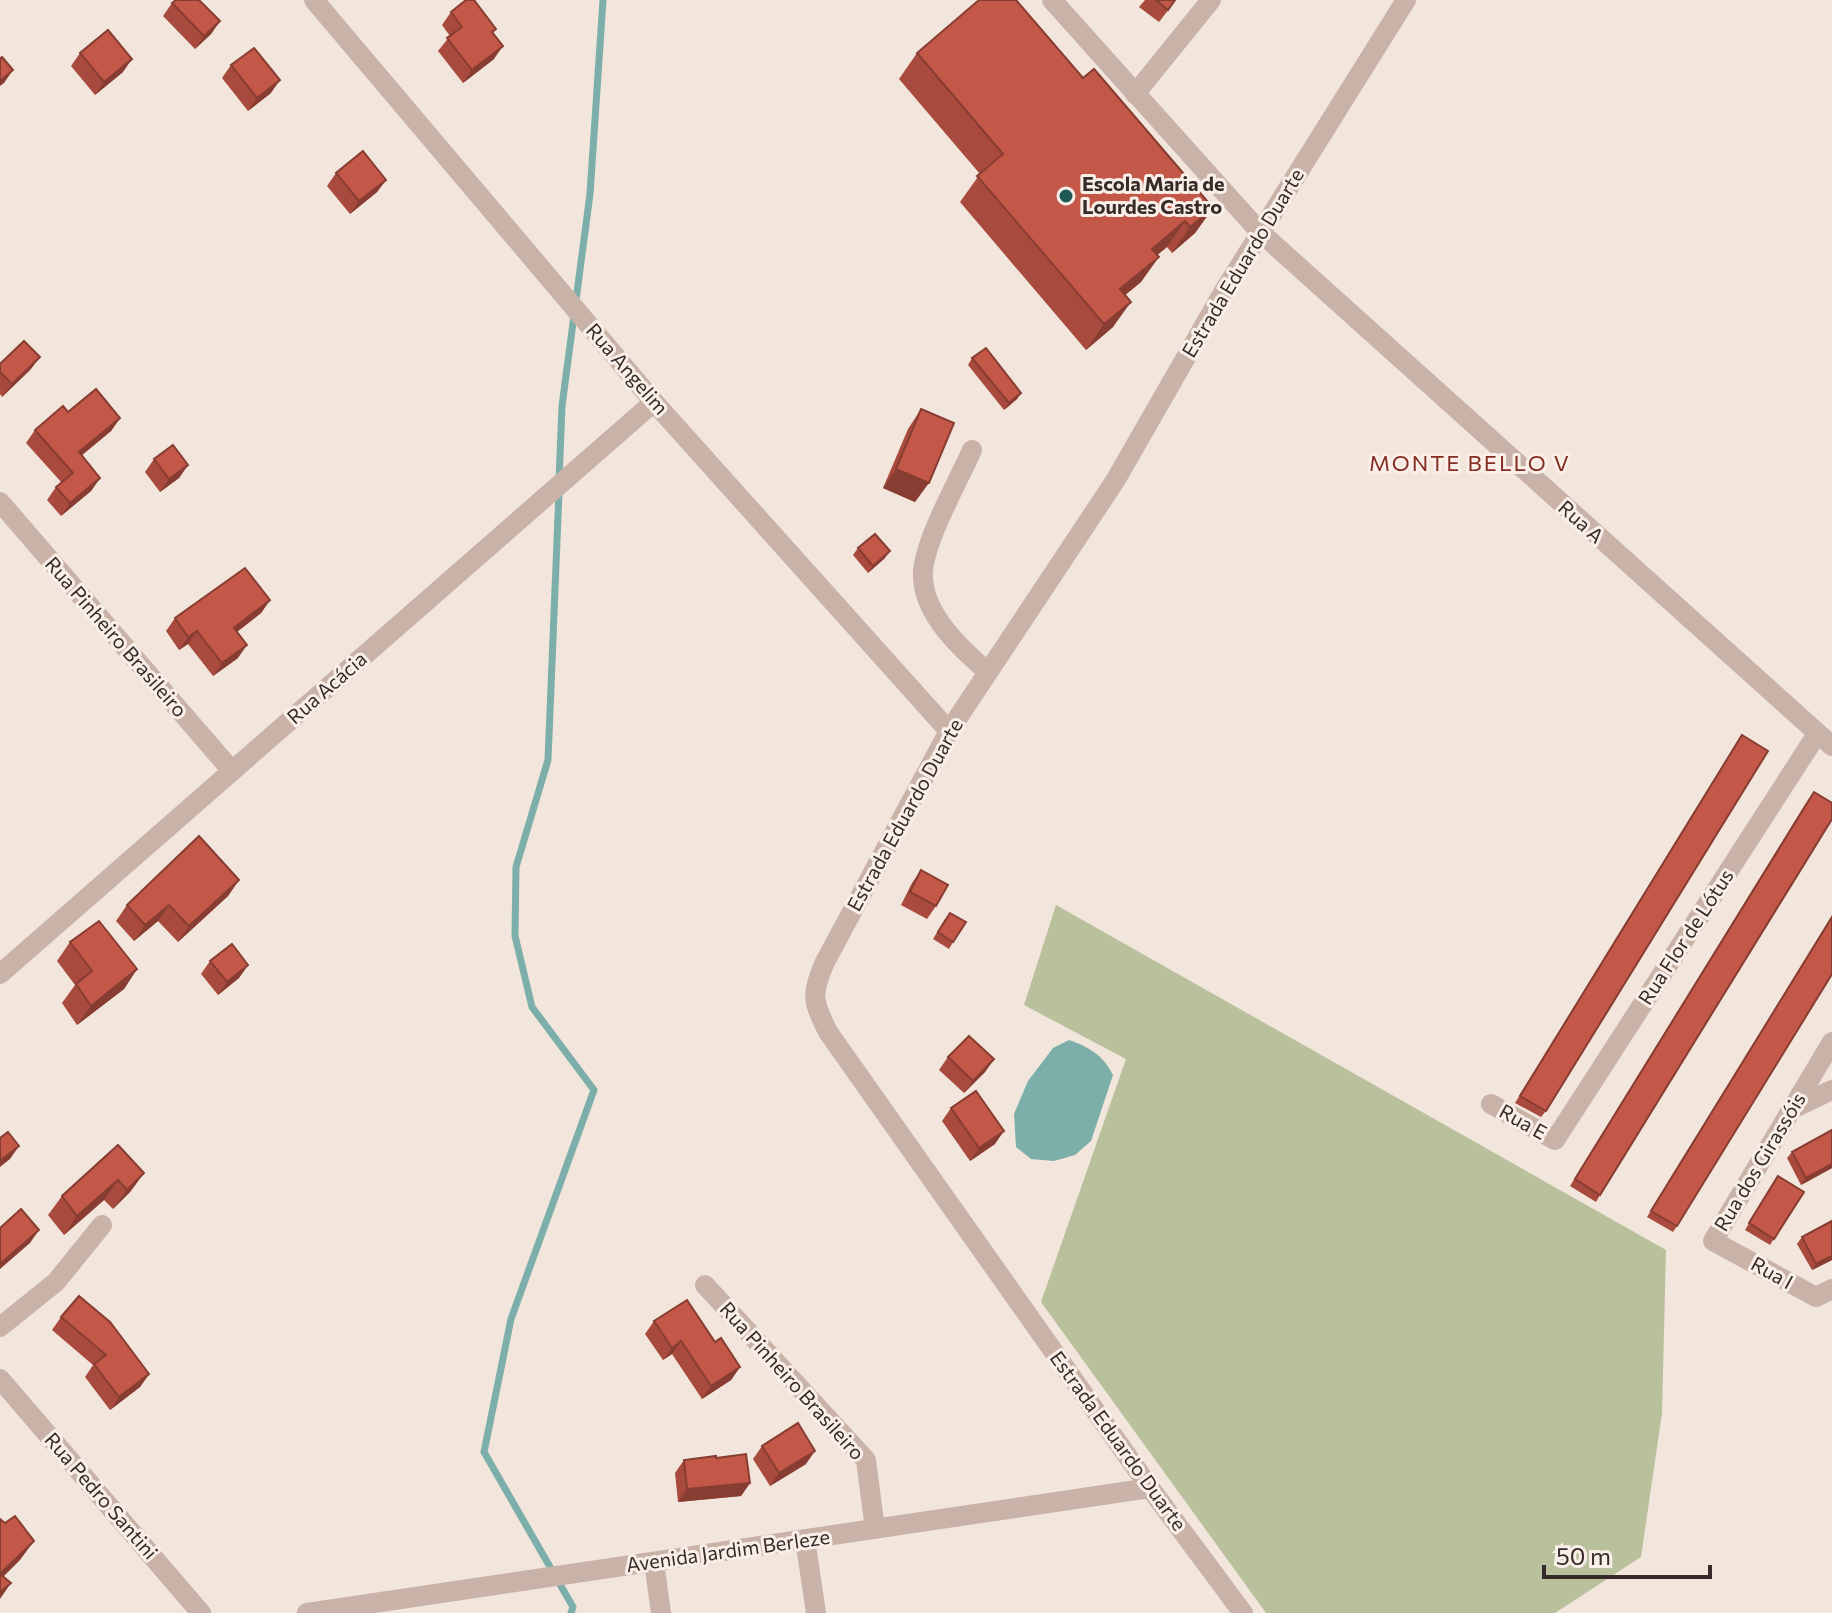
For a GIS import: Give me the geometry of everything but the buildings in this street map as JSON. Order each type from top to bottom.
[{"type":"street","name":"Rua Angelim","points":[[314,0],[654,402],[949,731]]},
{"type":"street","name":"Rua A","points":[[1052,0],[1260,232],[1824,740]]},
{"type":"street","points":[[1135,94],[1211,0]]},
{"type":"street","name":"Estrada Eduardo Duarte","points":[[1243,1613],[1150,1488],[837,1044],[816,1009],[814,989],[825,962],[949,731],[1115,481],[1260,232],[1406,0]]},
{"type":"street","name":"Rua Acácia","points":[[0,974],[654,402]]},
{"type":"street","points":[[972,450],[925,557],[922,576],[935,616],[988,672]]},
{"type":"street","name":"Rua Pinheiro Brasileiro","points":[[0,502],[232,771]]},
{"type":"street","name":"Rua Flor de Lótus","points":[[1555,1140],[1824,740]]},
{"type":"street","name":"Rua dos Girassóis","points":[[1713,1241],[1832,1042]]},
{"type":"street","points":[[1790,1110],[1832,1090]]},
{"type":"street","name":"Rua E","points":[[1491,1104],[1555,1140]]},
{"type":"street","points":[[0,1327],[56,1282],[102,1225]]},
{"type":"street","name":"Rua I","points":[[1713,1241],[1816,1297],[1832,1289]]},
{"type":"street","name":"Rua Pinheiro Brasileiro","points":[[705,1285],[866,1460],[875,1529]]},
{"type":"street","name":"Rua Pedro Santini","points":[[0,1379],[201,1613]]},
{"type":"street","name":"Avenida Jardim Berleze","points":[[307,1613],[1150,1488]]},
{"type":"street","points":[[805,1539],[816,1613]]},
{"type":"street","points":[[654,1562],[661,1613]]},
{"type":"green space","points":[[1056,905],[1666,1250],[1662,1413],[1641,1557],[1555,1613],[1266,1613],[1041,1302],[1126,1059],[1024,1005]]},
{"type":"water","points":[[1069,1040],[1095,1053],[1113,1075],[1091,1141],[1075,1155],[1054,1161],[1031,1159],[1016,1147],[1014,1114],[1028,1081],[1053,1048]]},
{"type":"waterway","points":[[559,480],[562,406],[590,194],[603,0]]},
{"type":"waterway","points":[[559,492],[548,760],[516,867],[515,936],[532,1007],[594,1090],[511,1319],[484,1452],[573,1607],[571,1613]]},
{"type":"place","name":"Escola Maria de Lourdes Castro","points":[[1066,196]]},
{"type":"district","name":"MONTE BELLO V","points":[[1470,463]]}]
